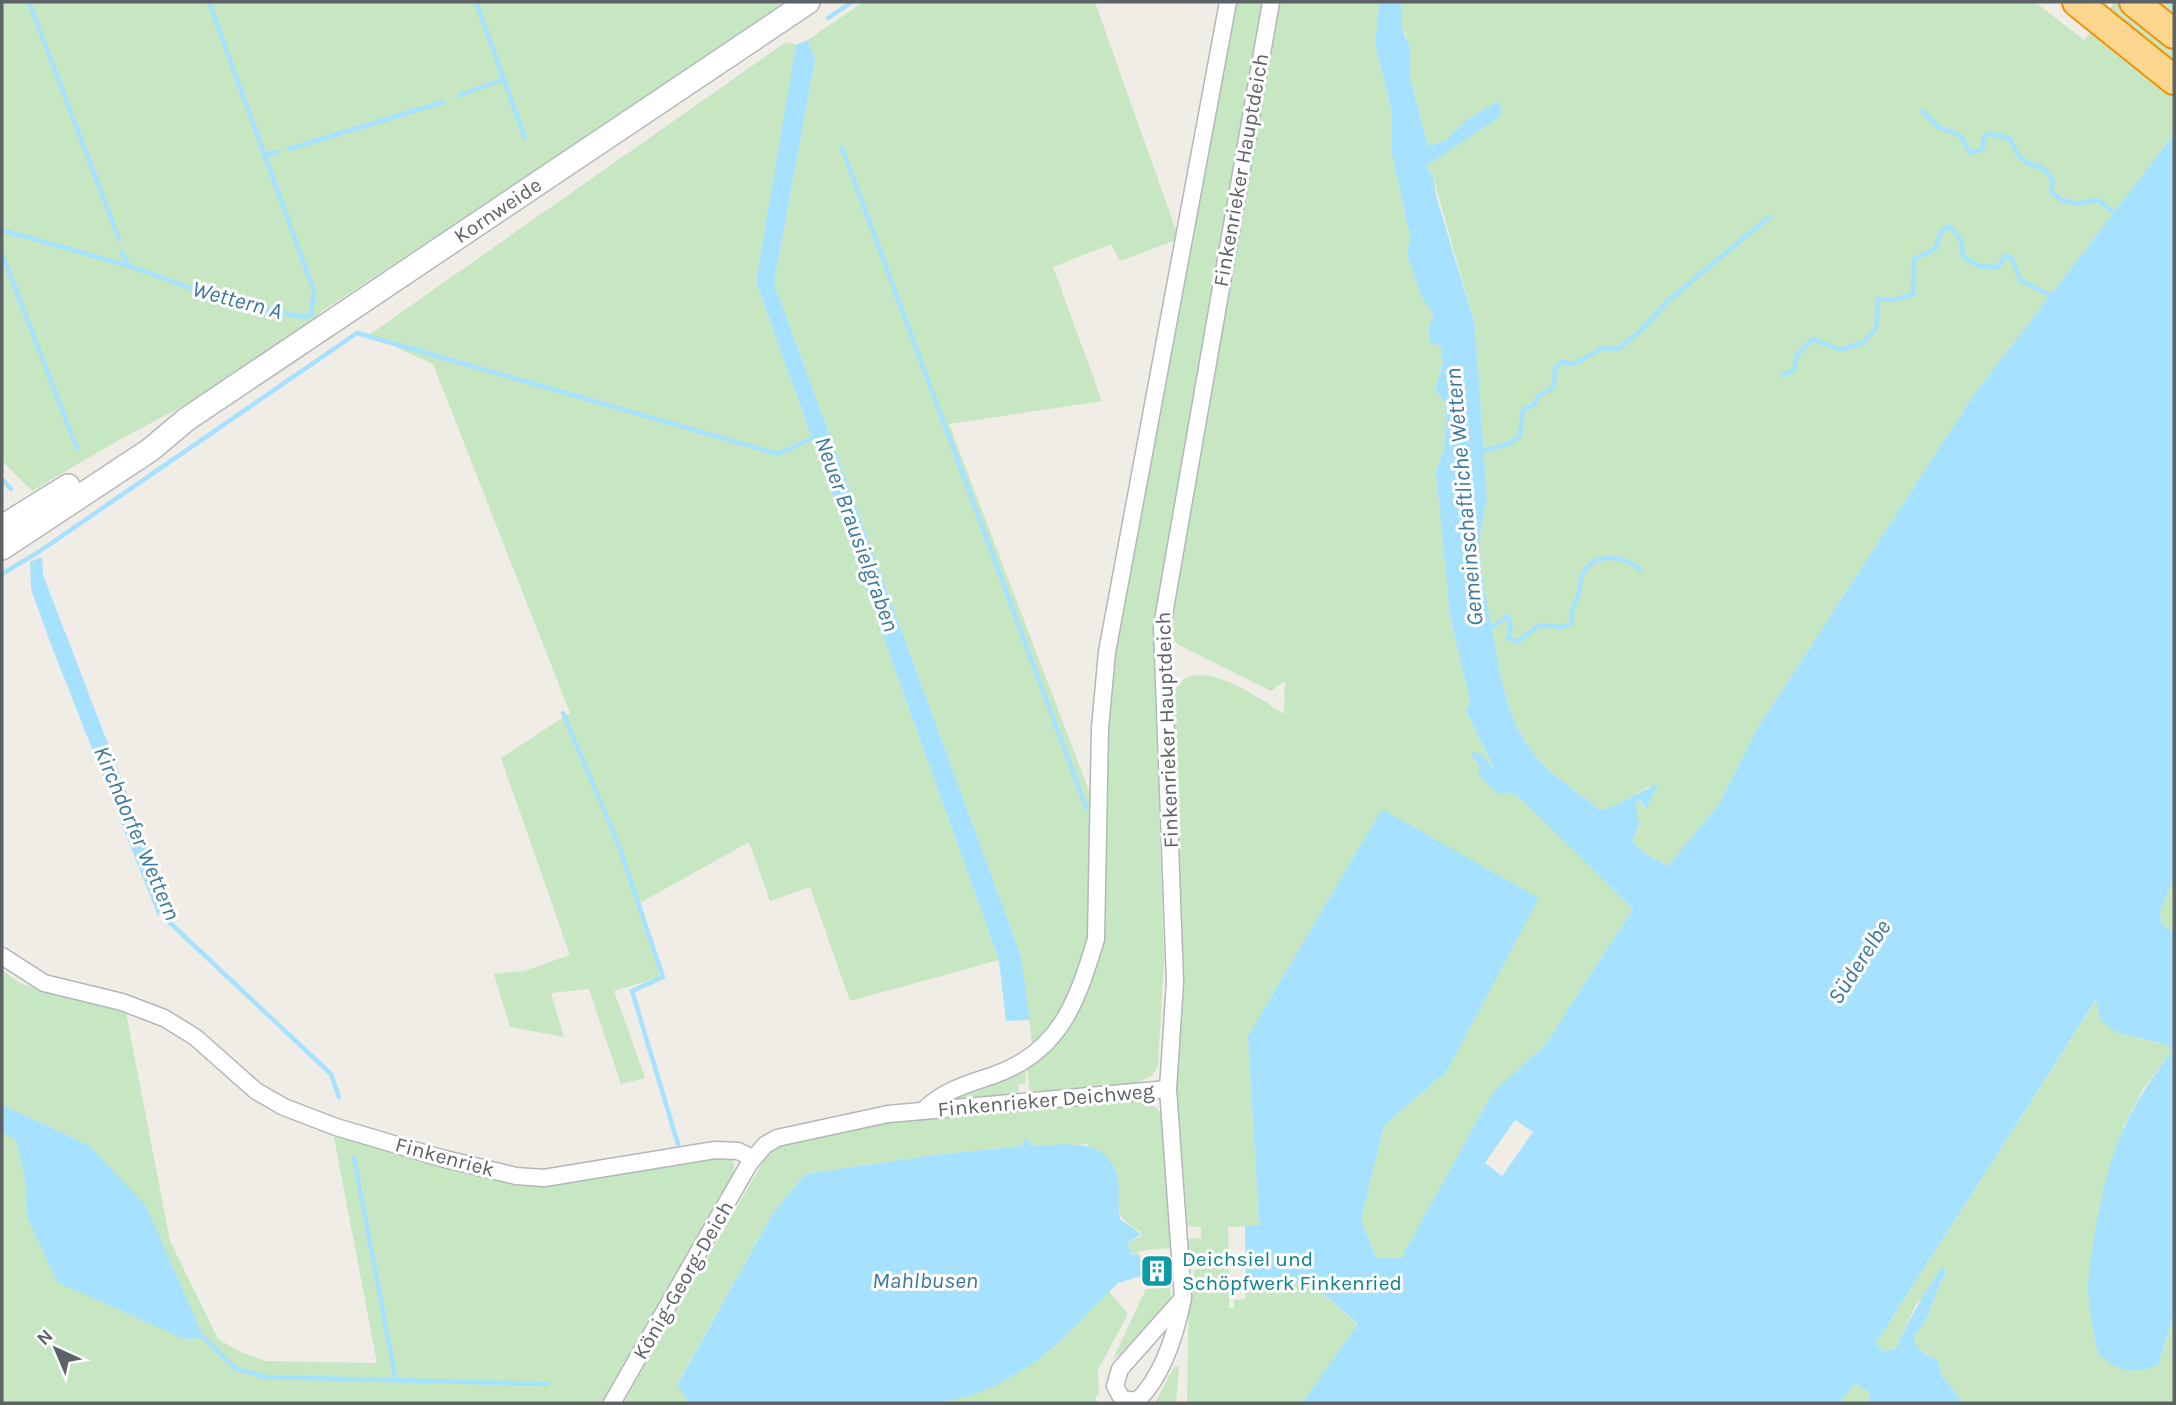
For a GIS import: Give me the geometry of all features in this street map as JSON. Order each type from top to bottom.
[{"type":"highway","points":[[2077,2],[2174,80]]},
{"type":"highway","points":[[2134,2],[2174,34]]},
{"type":"main road","name":"Kornweide","points":[[2,548],[150,450],[187,419],[808,2]]},
{"type":"main road","name":"Kornweide","points":[[2,527],[142,440],[187,419]]},
{"type":"main road","points":[[2,513],[38,505]]},
{"type":"street","name":"Finkenrieker Hauptdeich","points":[[923,1111],[943,1093],[1012,1069],[1044,1048],[1066,1015],[1086,972],[1096,939],[1100,728],[1107,652],[1228,2]]},
{"type":"street","name":"Finkenrieker Hauptdeich","points":[[1183,1298],[1120,1369],[1115,1386],[1122,1399],[1137,1401],[1153,1381],[1178,1326],[1183,1298],[1168,1089],[1175,982],[1163,606],[1271,2]]},
{"type":"street","name":"Finkenriek","points":[[2,956],[44,984],[122,1002],[164,1018],[195,1037],[256,1091],[284,1107],[336,1127],[442,1158],[536,1178],[569,1176],[716,1150],[738,1151],[753,1158]]},
{"type":"street","name":"Finkenrieker Deichweg","points":[[923,1111],[1168,1089]]},
{"type":"street","points":[[753,1158],[765,1145],[777,1138],[888,1114],[923,1111]]},
{"type":"street","name":"König-Georg-Deich","points":[[612,1403],[753,1158]]},
{"type":"green space","points":[[2,2],[778,2],[781,10],[319,313],[320,318],[194,400],[32,491],[2,461]]},
{"type":"green space","points":[[863,2],[1095,2],[1179,239],[1120,261],[1111,244],[1053,267],[1102,401],[949,424],[1099,817],[1086,972],[1034,1057],[1021,956],[774,283],[815,60],[808,40]]},
{"type":"green space","points":[[1237,2],[1265,2],[1157,604],[1158,673],[1155,685],[1164,959],[1158,1066],[1152,1076],[1138,1082],[1137,1086],[1030,1096],[1027,1066],[1086,986],[1102,832],[1111,668],[1139,527],[1221,65]]},
{"type":"green space","points":[[1277,2],[1379,2],[1375,44],[1392,113],[1392,154],[1410,236],[1407,254],[1422,298],[1434,315],[1428,328],[1430,343],[1440,344],[1443,362],[1435,390],[1446,403],[1444,448],[1436,472],[1450,616],[1470,701],[1466,711],[1496,773],[1481,754],[1473,759],[1503,794],[1511,793],[1519,797],[1633,909],[1545,1045],[1493,1092],[1401,1259],[1376,1258],[1361,1219],[1384,1126],[1447,1071],[1248,1036],[1259,1226],[1228,1227],[1229,1253],[1188,1254],[1187,1239],[1201,1238],[1201,1227],[1187,1226],[1175,1070],[1172,693],[1185,678],[1210,676],[1236,686],[1284,714],[1285,681],[1271,691],[1179,645],[1170,637],[1169,613]]},
{"type":"green space","points":[[2035,2],[2084,40],[2115,2],[2174,2],[2174,134],[1973,396],[1757,729],[1719,804],[1669,866],[1646,854],[1632,841],[1638,830],[1636,803],[1639,799],[1644,808],[1650,786],[1605,811],[1600,810],[1557,777],[1534,754],[1516,724],[1505,692],[1485,592],[1480,549],[1480,533],[1487,501],[1475,325],[1433,177],[1426,165],[1501,116],[1500,100],[1468,119],[1445,141],[1428,146],[1409,74],[1407,37],[1402,28],[1400,3]]},
{"type":"green space","points":[[786,42],[796,45],[794,68],[756,282],[999,960],[850,1001],[810,887],[770,901],[749,842],[640,903],[660,977],[614,991],[645,1078],[621,1084],[589,989],[551,993],[564,1037],[510,1027],[494,974],[524,971],[570,955],[501,758],[570,713],[433,364],[369,335]]},
{"type":"green space","points":[[2174,877],[2174,933],[2162,924],[2160,912]]},
{"type":"green space","points":[[2,970],[21,984],[126,1013],[170,1241],[218,1339],[241,1352],[266,1361],[377,1363],[333,1132],[514,1181],[728,1156],[734,1163],[734,1176],[603,1403],[2,1403],[2,1132],[16,1140],[25,1179],[27,1217],[184,1339],[204,1337],[89,1145],[2,1105]]},
{"type":"green space","points":[[2097,999],[2099,1008],[2145,1040],[2169,1045],[2172,1051],[2143,1089],[2123,1127],[2158,1365],[2174,1314],[2174,1403],[1963,1403],[1941,1374],[1937,1361],[1915,1346],[1914,1336],[1924,1323],[1946,1274],[1934,1278],[1926,1297],[1917,1302],[1896,1348],[1884,1352],[1876,1343]]},
{"type":"green space","points":[[1025,1067],[1026,1083],[1018,1084],[1019,1096],[949,1101],[949,1098]]},
{"type":"green space","points":[[1137,1098],[1157,1108],[1162,1120],[1167,1155],[1170,1248],[1139,1251],[1138,1255],[1129,1253],[1128,1243],[1141,1236],[1141,1231],[1132,1227],[1116,1208],[1087,1144],[1030,1146],[1029,1140],[1023,1146],[934,1155],[805,1174],[773,1213],[677,1384],[689,1403],[623,1403],[769,1152],[784,1144],[875,1123]]},
{"type":"green space","points":[[1202,1260],[1229,1260],[1229,1308],[1234,1308],[1234,1300],[1245,1299],[1246,1285],[1308,1281],[1358,1325],[1302,1403],[1187,1403],[1189,1289],[1195,1289],[1194,1270],[1202,1269]]},
{"type":"green space","points":[[1170,1288],[1171,1299],[1128,1348],[1113,1359],[1146,1289]]},
{"type":"green space","points":[[1109,1291],[1128,1314],[1098,1370],[1099,1395],[1095,1397],[1097,1402],[1103,1403],[937,1403],[984,1389],[1029,1366],[1069,1333]]},
{"type":"green space","points":[[1174,1367],[1179,1367],[1176,1403],[1155,1403]]},
{"type":"green space","points":[[1855,1382],[1870,1393],[1871,1402],[1839,1403]]},
{"type":"water","points":[[1379,2],[1401,2],[1402,28],[1409,46],[1409,74],[1428,146],[1445,141],[1468,119],[1500,100],[1501,116],[1426,166],[1433,177],[1437,199],[1475,325],[1487,501],[1480,533],[1480,549],[1497,657],[1510,708],[1524,740],[1541,762],[1600,810],[1659,783],[1646,809],[1639,799],[1636,803],[1639,826],[1632,841],[1646,854],[1668,866],[1719,804],[1757,729],[1973,396],[2174,134],[2174,877],[2160,912],[2162,924],[2174,933],[2174,1314],[2158,1365],[2140,1370],[2126,1370],[2113,1365],[2098,1354],[2090,1314],[2088,1283],[2096,1226],[2114,1153],[2142,1094],[2172,1051],[2168,1045],[2116,1032],[2101,1021],[2096,1000],[1876,1343],[1884,1352],[1896,1348],[1917,1306],[1942,1267],[1946,1273],[1924,1323],[1914,1336],[1919,1349],[1938,1360],[1941,1374],[1963,1403],[1870,1403],[1870,1393],[1855,1383],[1839,1403],[1302,1403],[1358,1324],[1308,1281],[1246,1285],[1245,1226],[1259,1225],[1248,1036],[1382,809],[1539,898],[1447,1071],[1384,1126],[1361,1219],[1376,1258],[1401,1258],[1493,1092],[1545,1045],[1633,909],[1519,797],[1511,793],[1498,794],[1478,774],[1480,767],[1471,755],[1474,751],[1481,754],[1496,772],[1466,711],[1470,701],[1450,616],[1436,472],[1444,448],[1446,404],[1435,390],[1443,362],[1440,345],[1430,343],[1428,328],[1434,315],[1422,298],[1407,254],[1410,236],[1392,154],[1392,113],[1375,44]]},
{"type":"water","name":"Neuer Brausielgraben","points":[[808,40],[815,60],[774,283],[1021,956],[1030,1020],[1006,1021],[999,960],[756,282],[796,45]]},
{"type":"water","points":[[42,557],[43,575],[170,905],[158,916],[31,589],[30,562]]},
{"type":"water","points":[[2,1105],[89,1145],[146,1206],[204,1338],[184,1339],[57,1282],[27,1217],[25,1179],[16,1140],[2,1132]]},
{"type":"water","name":"Mahlbusen","points":[[1029,1139],[1031,1146],[1071,1144],[1095,1149],[1105,1156],[1113,1166],[1118,1180],[1120,1219],[1141,1234],[1128,1243],[1130,1254],[1140,1255],[1141,1276],[1118,1283],[1055,1346],[1031,1365],[993,1387],[966,1397],[937,1403],[689,1403],[677,1385],[773,1213],[805,1174],[934,1155],[1023,1146],[1024,1140]]},
{"type":"pier","points":[[1515,1120],[1533,1132],[1502,1176],[1485,1163]]},
{"type":"waterway","points":[[29,2],[119,239]]},
{"type":"waterway","name":"Wettern A","points":[[2,230],[129,266],[238,305],[305,317],[311,315],[314,291],[209,2]]},
{"type":"waterway","points":[[476,2],[525,138]]},
{"type":"waterway","points":[[828,18],[852,2]]},
{"type":"waterway","points":[[460,95],[504,79]]},
{"type":"waterway","points":[[289,149],[443,102]]},
{"type":"waterway","points":[[1922,111],[1938,127],[1960,135],[1970,153],[1983,149],[1983,139],[1989,133],[2010,139],[2022,159],[2042,167],[2053,180],[2051,192],[2057,197],[2073,203],[2098,200],[2113,212]]},
{"type":"waterway","points":[[842,148],[1086,807]]},
{"type":"waterway","points":[[266,155],[278,152]]},
{"type":"waterway","name":"Gemeinschaftliche Wettern","points":[[1480,452],[1508,444],[1520,436],[1523,409],[1534,405],[1538,396],[1553,388],[1558,365],[1562,362],[1574,364],[1603,348],[1618,349],[1640,331],[1669,300],[1769,217]]},
{"type":"waterway","points":[[1783,375],[1794,370],[1797,355],[1813,339],[1840,350],[1862,343],[1876,329],[1878,299],[1895,300],[1913,294],[1914,259],[1935,249],[1942,230],[1950,226],[1961,240],[1963,256],[1978,266],[1998,267],[2005,256],[2012,258],[2020,280],[2050,295]]},
{"type":"waterway","points":[[122,252],[129,266]]},
{"type":"waterway","points":[[2,254],[77,448]]},
{"type":"waterway","name":"Neuer Brausielgraben","points":[[2,574],[40,551],[357,333],[778,454],[817,436]]},
{"type":"waterway","name":"Kirchdorfer Wettern","points":[[2,479],[11,489]]},
{"type":"waterway","name":"Gemeinschaftliche Wettern","points":[[1489,629],[1508,616],[1511,626],[1508,638],[1517,642],[1540,625],[1561,627],[1572,623],[1581,577],[1588,567],[1602,559],[1610,558],[1626,561],[1641,570]]},
{"type":"waterway","points":[[563,713],[619,846],[663,977],[632,991],[678,1144]]},
{"type":"waterway","name":"Kirchdorfer Wettern","points":[[162,906],[168,921],[331,1074],[339,1097]]},
{"type":"waterway","name":"Kirchdorfer Wettern","points":[[354,1158],[396,1381]]},
{"type":"waterway","points":[[204,1338],[235,1368],[265,1377],[548,1384]]},
{"type":"place","name":"Deichsiel und Schöpfwerk Finkenried","points":[[1157,1271]]},
{"type":"water label","name":"Süderelbe","points":[[1859,962]]}]
